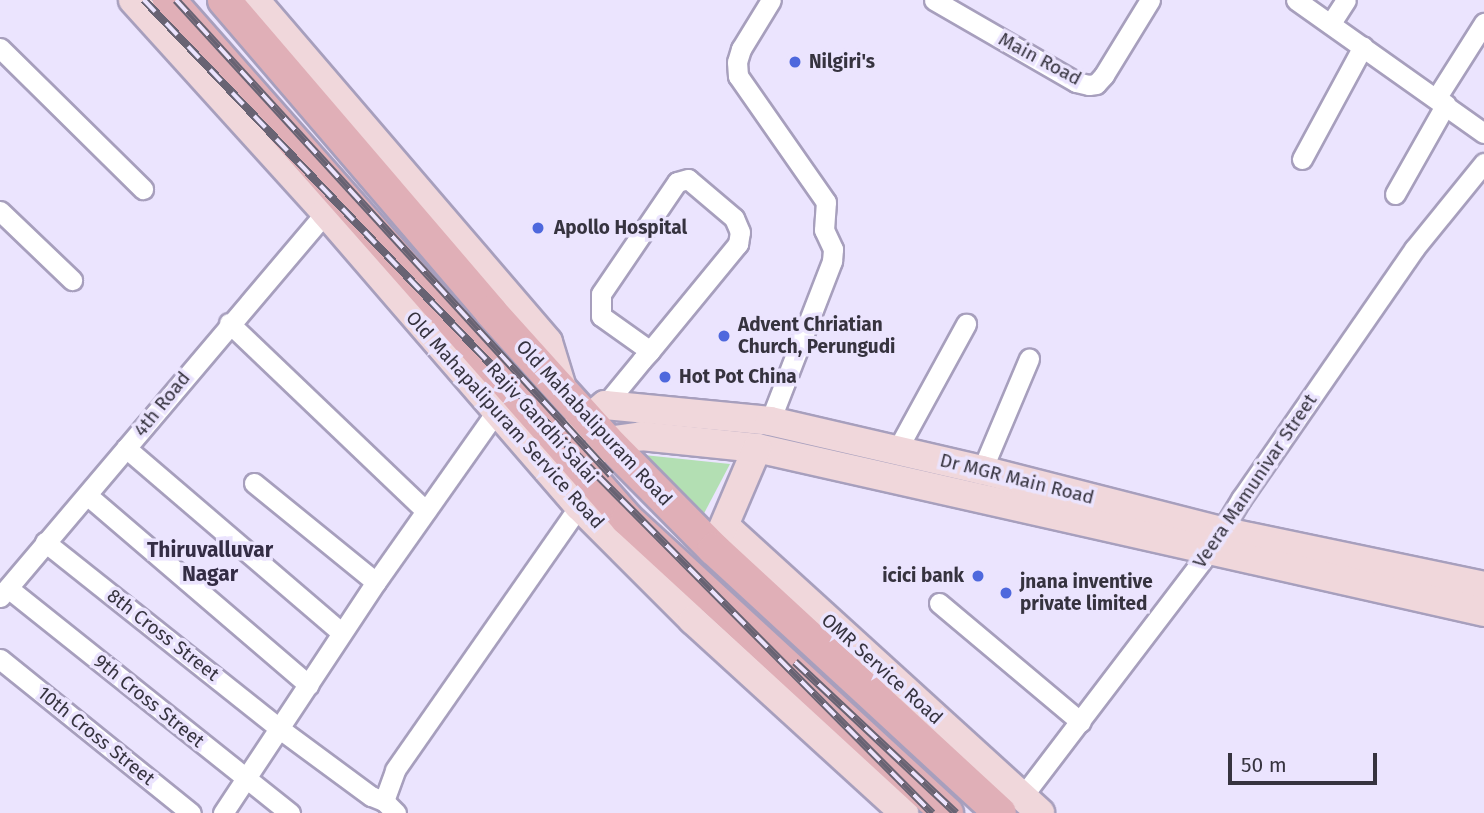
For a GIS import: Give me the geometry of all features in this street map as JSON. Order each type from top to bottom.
[{"type":"main road","name":"Old Mahapalipuram Service Road","points":[[134,0],[333,204],[495,413],[579,506],[693,621],[904,813]]},
{"type":"main road","name":"Rajiv Gandhi Salai","points":[[169,0],[333,204],[627,519],[947,813]]},
{"type":"main road","name":"Old Mahabalipuram Road","points":[[224,0],[336,111],[420,231],[564,392],[600,421],[719,537],[1021,808]]},
{"type":"main road","points":[[255,0],[336,111]]},
{"type":"main road","points":[[569,455],[600,421]]},
{"type":"main road","name":"Dr MGR Main Road","points":[[600,421],[770,421],[982,470],[1216,540],[1484,612]]},
{"type":"main road","name":"Dr MGR Main Road","points":[[600,421],[641,436],[758,448],[1216,540],[1484,586]]},
{"type":"main road","points":[[719,537],[758,448]]},
{"type":"street","points":[[770,421],[832,261],[833,249],[824,230],[825,202],[738,76],[737,62],[741,48],[771,0]]},
{"type":"street","name":"Main Road","points":[[934,0],[1076,82],[1089,85],[1096,84],[1104,75],[1150,0]]},
{"type":"street","points":[[1296,0],[1484,133]]},
{"type":"street","points":[[1331,23],[1346,0]]},
{"type":"street","points":[[1395,194],[1441,101],[1484,23]]},
{"type":"street","points":[[1302,159],[1363,46]]},
{"type":"street","points":[[0,48],[143,189]]},
{"type":"street","name":"Veera Mamunivar Street","points":[[1021,808],[1216,540],[1413,250],[1484,163]]},
{"type":"street","points":[[600,421],[650,351],[738,244],[740,232],[734,218],[688,179],[677,182],[601,294],[601,316],[650,351]]},
{"type":"street","name":"4th Road","points":[[4,593],[229,323],[333,204]]},
{"type":"street","points":[[0,211],[72,280]]},
{"type":"street","points":[[229,323],[426,511]]},
{"type":"street","points":[[897,450],[966,324]]},
{"type":"street","points":[[982,470],[1030,359]]},
{"type":"street","points":[[223,813],[376,582],[495,413]]},
{"type":"street","points":[[126,448],[342,633]]},
{"type":"street","points":[[254,482],[376,582]]},
{"type":"street","points":[[87,495],[309,685]]},
{"type":"street","points":[[390,807],[395,770],[579,506]]},
{"type":"street","name":"8th Cross Street","points":[[45,542],[280,729],[390,807]]},
{"type":"street","name":"9th Cross Street","points":[[4,593],[290,813]]},
{"type":"street","points":[[939,603],[1081,722]]},
{"type":"street","name":"10th Cross Street","points":[[0,659],[191,813]]},
{"type":"green space","points":[[644,455],[730,464],[700,521]]},
{"type":"railway","points":[[144,0],[576,454],[932,813]]},
{"type":"railway","points":[[176,0],[611,475]]},
{"type":"railway","points":[[795,662],[956,813]]},
{"type":"place","name":"Nilgiri's","points":[[795,62]]},
{"type":"place","name":"Apollo Hospital","points":[[538,228]]},
{"type":"place","name":"Advent Chriatian Church, Perungudi","points":[[724,336]]},
{"type":"place","name":"Hot Pot China","points":[[665,377]]},
{"type":"place","name":"icici bank","points":[[978,576]]},
{"type":"place","name":"jnana inventive private limited","points":[[1006,593]]},
{"type":"district","name":"Thiruvalluvar Nagar","points":[[210,562]]}]
